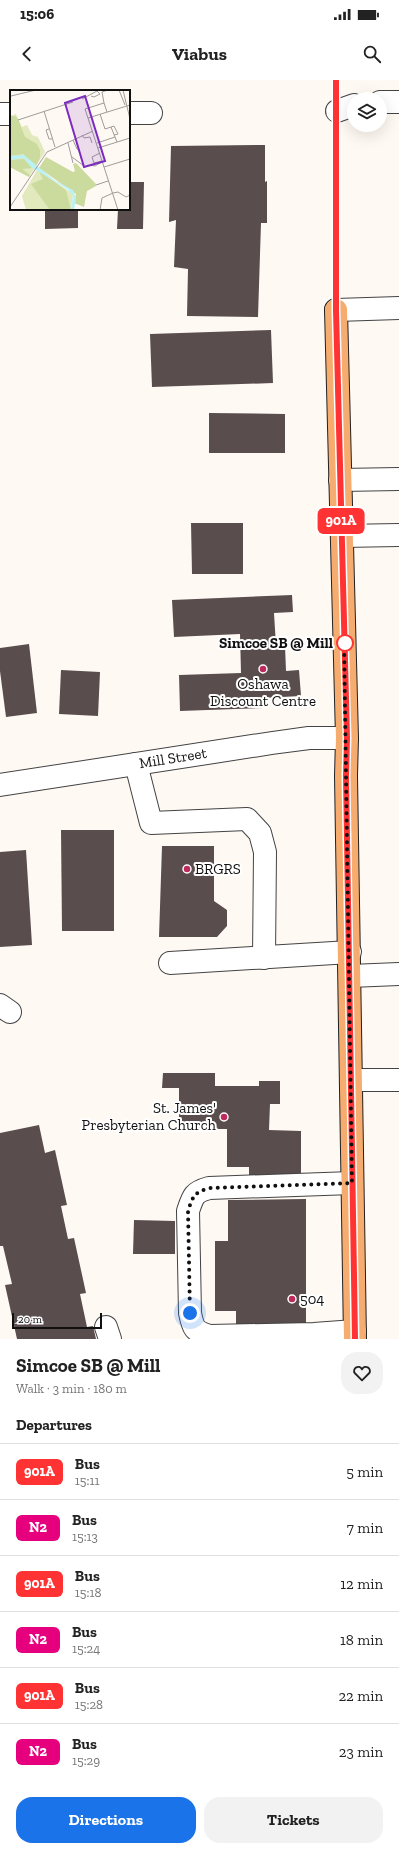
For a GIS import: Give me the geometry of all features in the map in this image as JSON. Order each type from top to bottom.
[{"type":"main road","points":[[336,310],[347,738],[346,776],[355,1335]]},
{"type":"street","points":[[387,102],[399,102]]},
{"type":"street","points":[[130,113],[151,113]]},
{"type":"street","points":[[336,310],[399,308]]},
{"type":"street","points":[[340,480],[399,479]]},
{"type":"street","points":[[342,536],[399,535]]},
{"type":"street","name":"Mill Street","points":[[0,785],[308,738],[347,738]]},
{"type":"street","points":[[136,764],[151,823],[247,819],[260,833],[265,852],[264,958]]},
{"type":"street","points":[[170,963],[350,952]]},
{"type":"street","points":[[350,976],[399,974]]},
{"type":"street","points":[[352,1080],[399,1080]]},
{"type":"street","points":[[352,1183],[210,1188],[198,1191],[192,1199],[188,1211],[190,1313],[193,1327],[200,1333],[217,1336],[314,1334],[355,1335]]},
{"type":"building","points":[[265,145],[267,223],[261,223],[258,317],[187,316],[188,269],[174,267],[176,220],[169,222],[171,146]]},
{"type":"building","points":[[130,182],[144,182],[143,229],[117,229],[118,210],[130,210]]},
{"type":"building","points":[[45,210],[78,210],[78,228],[45,229]]},
{"type":"building","points":[[271,330],[273,383],[152,387],[150,334]]},
{"type":"building","points":[[209,413],[285,414],[285,453],[209,453]]},
{"type":"building","points":[[191,523],[243,523],[243,574],[192,574]]},
{"type":"building","points":[[292,595],[293,612],[274,613],[276,646],[285,646],[286,671],[299,670],[301,696],[262,698],[263,708],[180,711],[179,675],[241,673],[240,634],[174,637],[172,600]]},
{"type":"building","points":[[29,644],[37,713],[6,717],[0,671],[0,648]]},
{"type":"building","points":[[61,670],[100,672],[98,716],[59,714]]},
{"type":"building","points":[[61,830],[114,830],[114,931],[62,931]]},
{"type":"building","points":[[162,846],[214,846],[214,901],[227,910],[227,926],[217,937],[159,937]]},
{"type":"building","points":[[26,850],[32,945],[0,947],[0,852]]},
{"type":"building","name":"St. James' Presbyterian Church","points":[[163,1073],[215,1073],[215,1086],[259,1086],[259,1081],[280,1081],[280,1104],[270,1104],[269,1130],[301,1131],[301,1176],[249,1175],[249,1167],[227,1167],[227,1129],[179,1129],[179,1088],[162,1088]]},
{"type":"building","points":[[39,1125],[45,1153],[55,1150],[67,1205],[61,1206],[68,1239],[74,1238],[86,1293],[80,1294],[87,1327],[93,1326],[96,1339],[17,1339],[5,1285],[12,1284],[3,1246],[0,1246],[0,1133]]},
{"type":"building","points":[[306,1199],[306,1330],[236,1331],[236,1311],[215,1311],[215,1241],[228,1241],[228,1200]]},
{"type":"building","points":[[134,1220],[175,1221],[175,1254],[133,1254]]},
{"type":"bus line","name":"901A","points":[[336,80],[336,310],[347,738],[346,776],[355,1339]]},
{"type":"place","name":"Simcoe SB @ Mill","points":[[345,643]]},
{"type":"place","name":"Oshawa Discount Centre","points":[[263,669]]},
{"type":"place","name":"BRGRS","points":[[187,869]]},
{"type":"place","name":"St. James' Presbyterian Church","points":[[224,1117]]},
{"type":"place","name":"504","points":[[292,1299]]},
{"type":"route","points":[[190,1313],[188,1211],[192,1199],[198,1191],[210,1188],[311,1186],[352,1183],[352,1080],[346,776],[347,738],[344,639],[345,643]]}]
